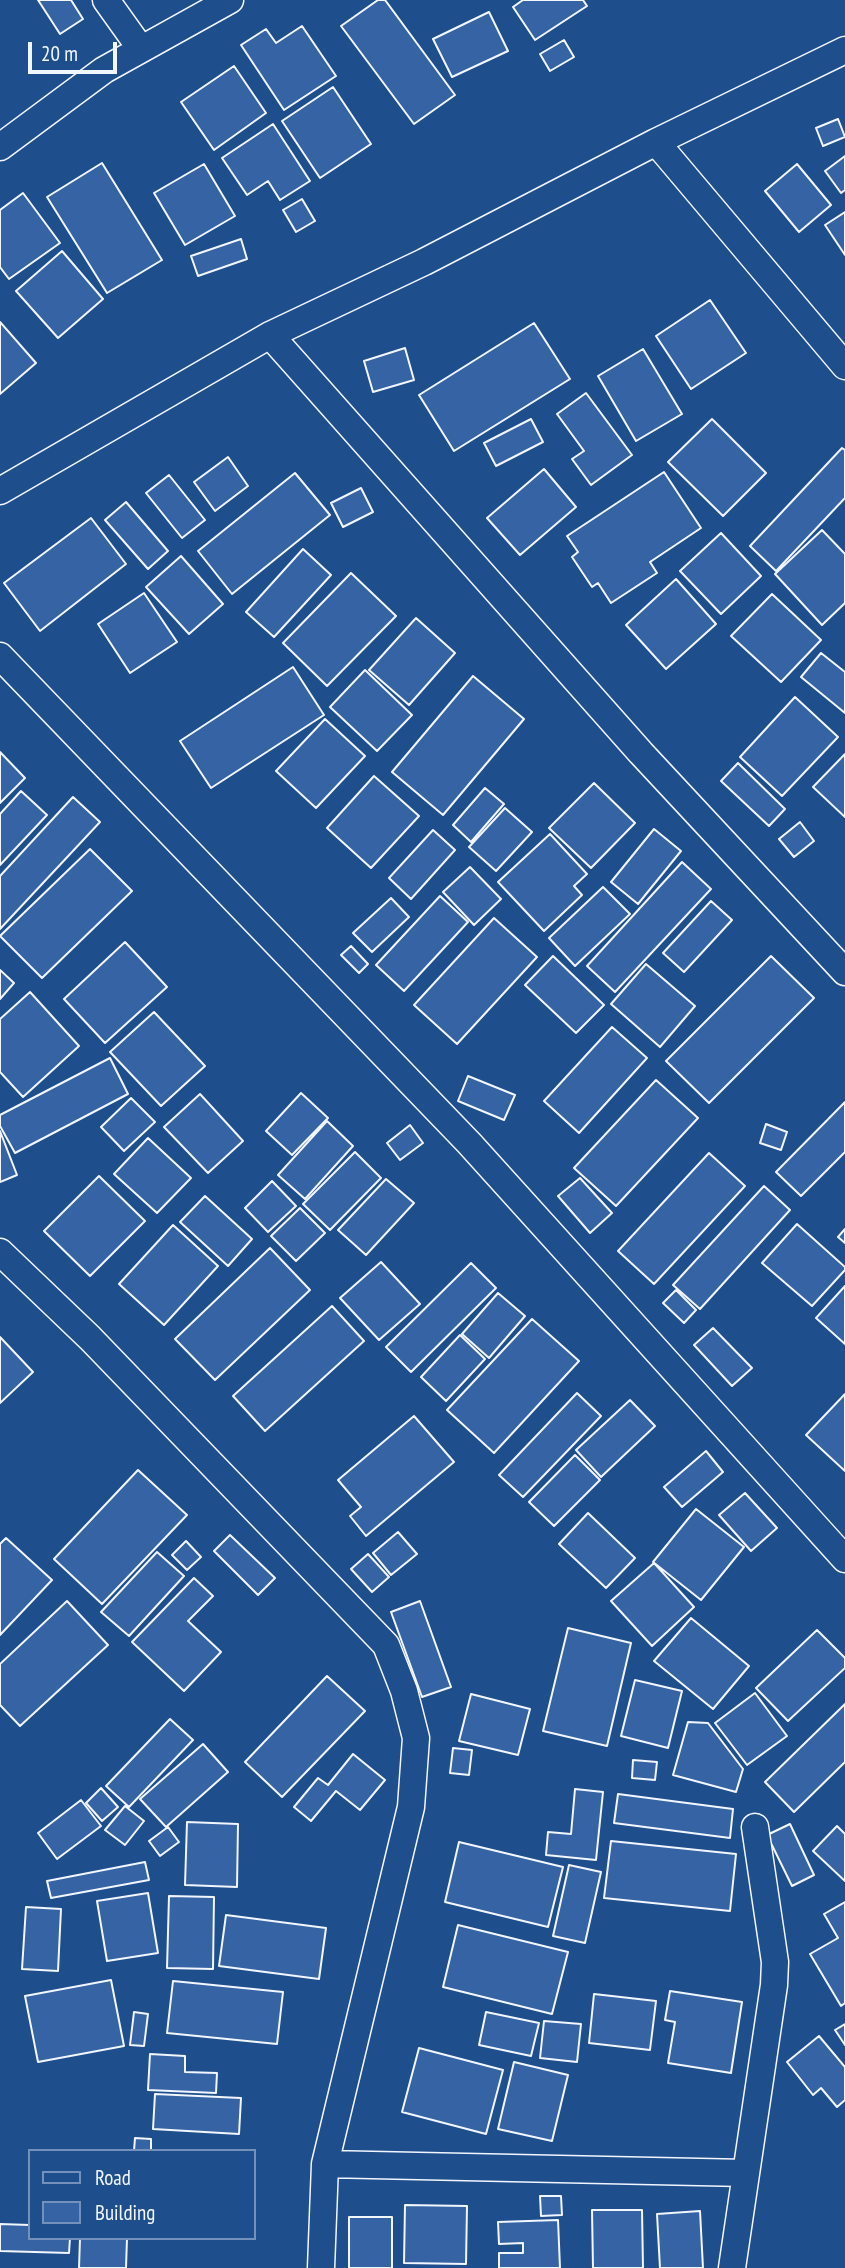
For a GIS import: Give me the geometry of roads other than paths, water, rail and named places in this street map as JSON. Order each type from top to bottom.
[{"type":"street","points":[[106,0],[141,49]]},
{"type":"street","points":[[0,147],[104,70],[230,0]]},
{"type":"street","points":[[0,491],[270,335],[424,262],[656,142],[845,50]]},
{"type":"street","points":[[656,142],[845,366]]},
{"type":"street","points":[[270,335],[641,752],[845,972]]},
{"type":"street","points":[[0,656],[469,1143],[845,1559]]},
{"type":"street","points":[[0,1252],[90,1338],[386,1645],[404,1691],[416,1738],[411,1807],[325,2164],[321,2268]]},
{"type":"street","points":[[732,2268],[774,1985],[775,1962],[755,1827]]},
{"type":"street","points":[[325,2164],[746,2174]]}]
